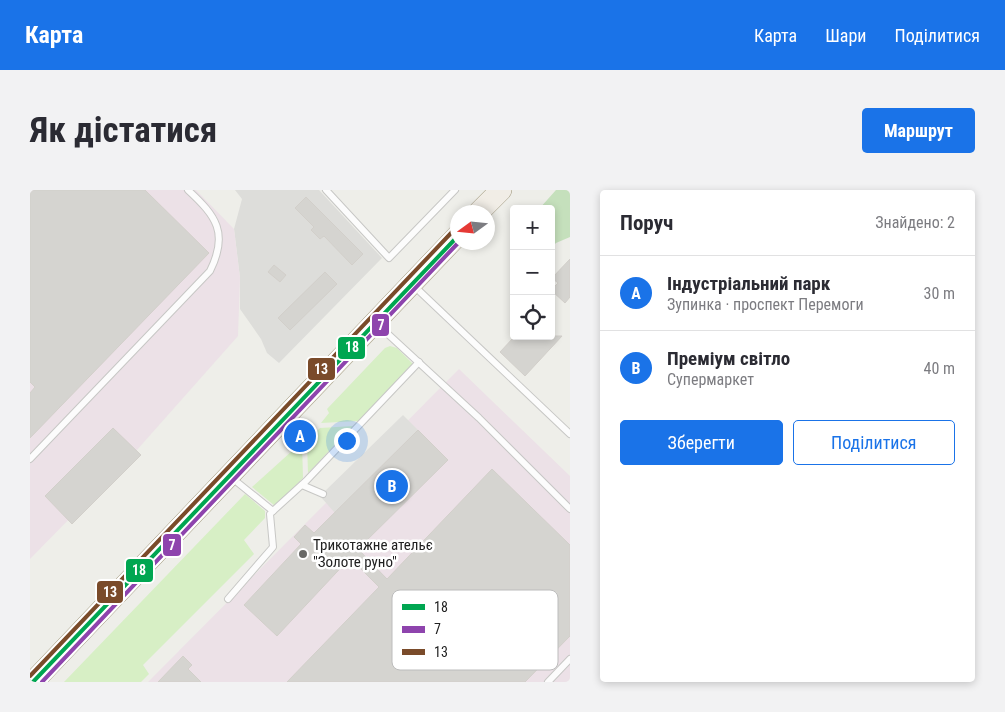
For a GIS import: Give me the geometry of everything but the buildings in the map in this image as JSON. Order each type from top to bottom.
[{"type":"main road","points":[[486,205],[501,190]]},
{"type":"main road","points":[[32,682],[450,243]]},
{"type":"lane","points":[[30,459],[210,271],[215,261],[219,235],[216,222],[207,207],[188,190]]},
{"type":"lane","points":[[326,190],[390,258],[455,190]]},
{"type":"lane","points":[[411,283],[570,434]]},
{"type":"lane","points":[[374,322],[479,418],[570,509]]},
{"type":"lane","points":[[228,599],[274,547],[270,514],[302,485],[419,362]]},
{"type":"lane","points":[[229,475],[273,511]]},
{"type":"lane","points":[[302,485],[322,494]]},
{"type":"lane","points":[[548,682],[570,659]]},
{"type":"shaded area","points":[[30,190],[196,190],[234,229],[240,278],[238,336],[136,451],[30,559]]},
{"type":"shaded area","points":[[235,190],[319,190],[382,258],[279,363],[267,353],[261,339],[240,309],[240,278],[234,229],[242,199]]},
{"type":"shaded area","points":[[459,369],[570,476],[570,682],[148,682]]},
{"type":"shaded area","points":[[403,415],[418,430],[335,513],[320,496]]},
{"type":"green space","points":[[556,190],[570,190],[570,237],[555,244],[555,205],[543,205]]},
{"type":"green space","points":[[390,346],[397,348],[413,364],[358,421],[321,423],[329,413],[327,409],[385,348]]},
{"type":"green space","points":[[353,426],[308,473],[307,442],[320,428]]},
{"type":"green space","points":[[302,442],[303,478],[275,506],[252,487]]},
{"type":"green space","points":[[245,494],[265,511],[265,518],[244,540],[254,554],[143,665],[149,674],[141,682],[64,682]]},
{"type":"transit line","name":"13","points":[[30,676],[450,234]]},
{"type":"transit line","name":"18","points":[[33,682],[450,244]]},
{"type":"transit line","name":"7","points":[[42,682],[451,250]]},
{"type":"place","name":"Індустріальний парк","points":[[300,436]]},
{"type":"place","name":"Преміум світло","points":[[392,486]]},
{"type":"place","name":"Трикотажне ательє \"Золоте руно\"","points":[[303,554]]}]
